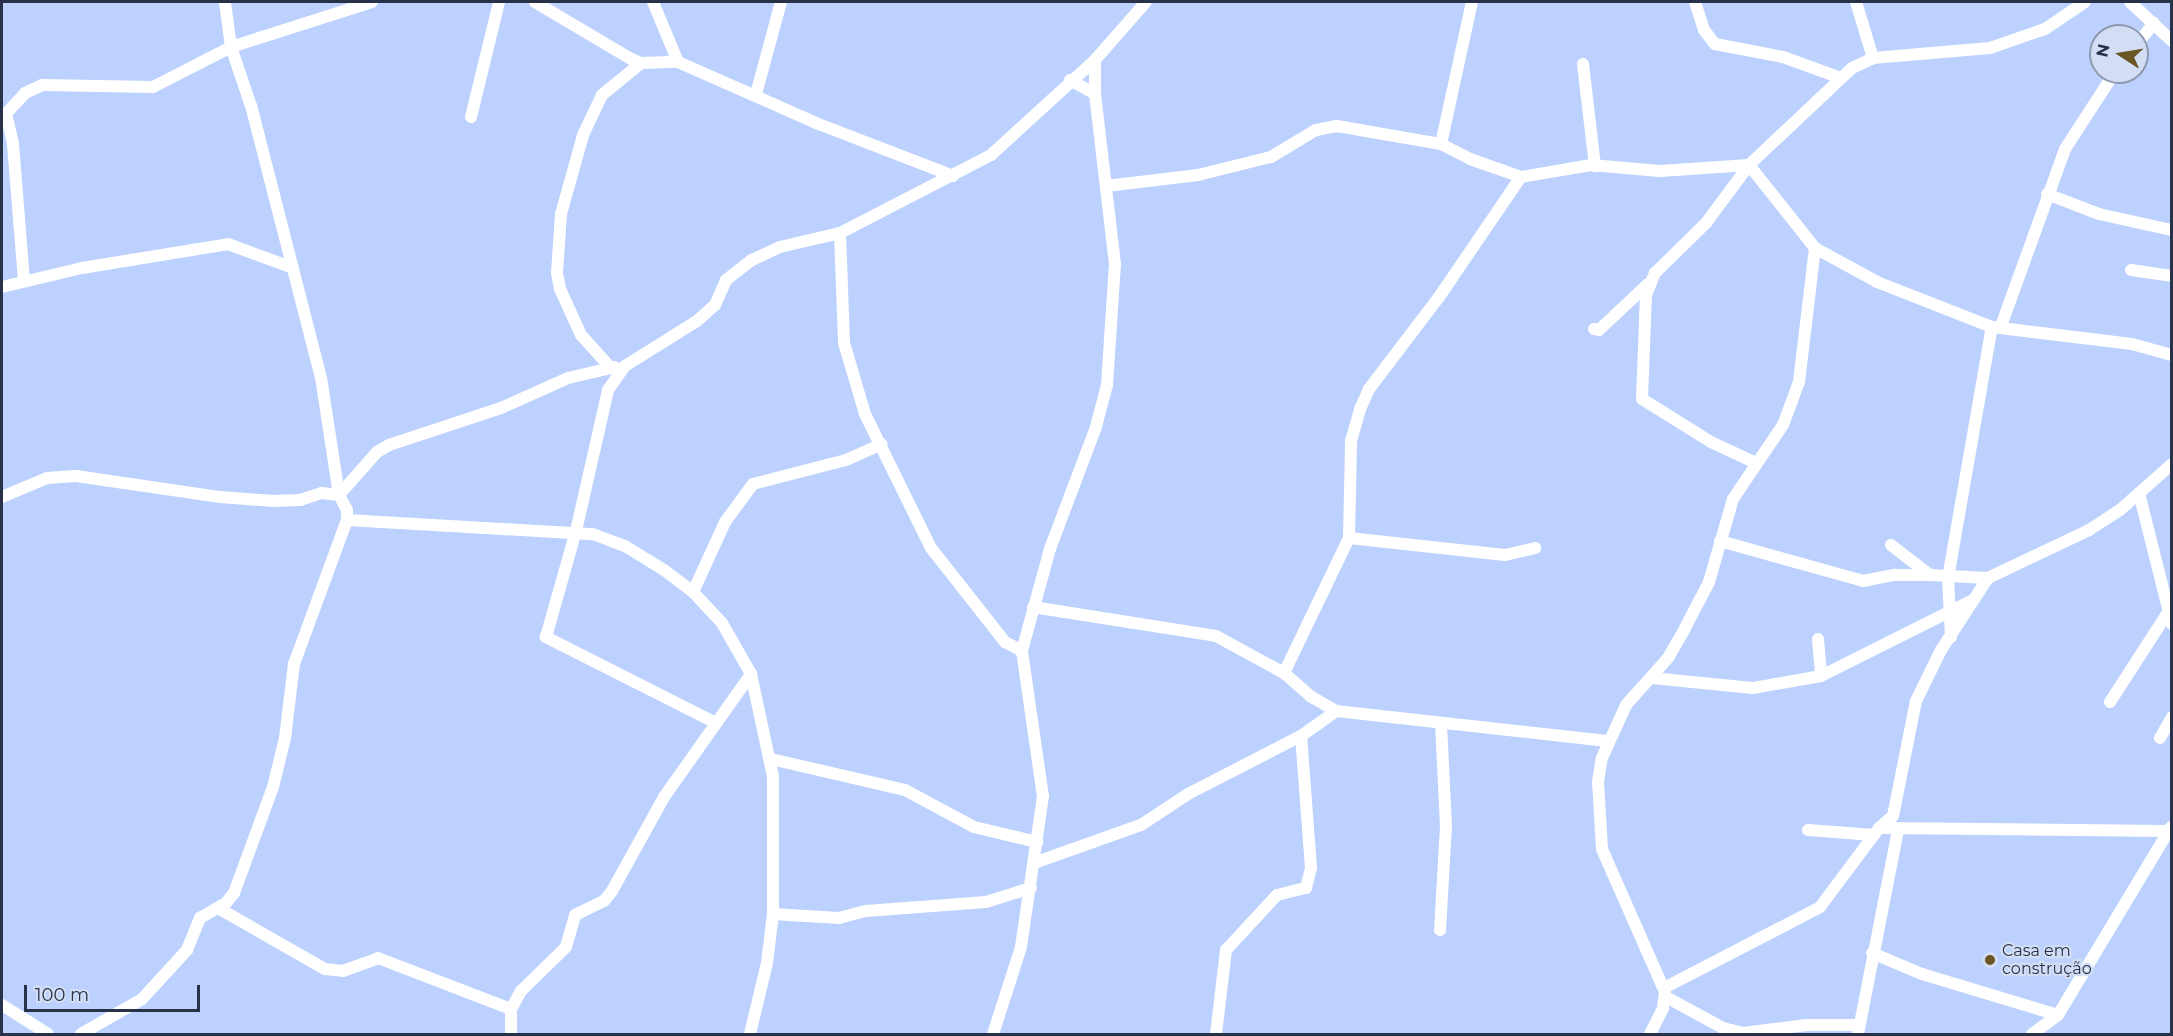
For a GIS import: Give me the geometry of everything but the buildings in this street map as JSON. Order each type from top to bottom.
[{"type":"street","points":[[81,1035],[142,999],[187,950],[200,918],[218,908],[234,893],[273,787],[285,738],[294,664],[347,520],[347,510],[339,495],[321,378],[251,106],[231,47],[225,2]]},
{"type":"street","points":[[24,281],[13,144],[4,116],[25,93],[42,86],[153,87],[231,47],[372,2]]},
{"type":"street","points":[[471,117],[499,2]]},
{"type":"street","points":[[535,2],[641,63]]},
{"type":"street","points":[[652,2],[678,62]]},
{"type":"street","points":[[756,94],[781,2]]},
{"type":"street","points":[[716,723],[546,637],[576,531],[608,390],[625,366],[697,321],[715,305],[726,280],[764,253],[840,233],[991,155],[1021,132],[1070,80],[1095,60],[1146,2]]},
{"type":"street","points":[[1441,144],[1472,2]]},
{"type":"street","points":[[1695,2],[1704,30],[1715,44],[1783,57],[1838,77]]},
{"type":"street","points":[[1856,2],[1873,57]]},
{"type":"street","points":[[1594,329],[1599,330],[1648,284],[1706,223],[1749,165],[1838,77],[1873,57],[1990,48],[2045,29],[2085,2]]},
{"type":"street","points":[[2130,2],[2172,41]]},
{"type":"street","points":[[2149,29],[2154,23]]},
{"type":"street","points":[[660,61],[667,39]]},
{"type":"street","points":[[993,1035],[1018,957],[1031,888],[1043,796],[1022,651],[1033,607],[1107,385],[1115,264],[1095,94],[1095,60]]},
{"type":"street","points":[[610,367],[581,335],[560,289],[557,273],[561,214],[583,135],[602,95],[641,63],[678,62],[756,94],[816,123],[954,176]]},
{"type":"street","points":[[1582,64],[1595,166]]},
{"type":"street","points":[[1070,80],[1095,94]]},
{"type":"street","points":[[1951,637],[1948,578],[1997,327],[2047,194],[2079,123],[2107,84]]},
{"type":"street","points":[[1106,186],[1198,175],[1271,157],[1325,127],[1441,144],[1470,159],[1521,177],[1595,166],[1660,171],[1749,165]]},
{"type":"street","points":[[1749,165],[1815,248],[1877,282],[1997,327],[2132,344],[2172,355]]},
{"type":"street","points":[[1284,673],[1349,538],[1351,441],[1369,389],[1439,297],[1521,177]]},
{"type":"street","points":[[2047,194],[2099,214],[2172,230]]},
{"type":"street","points":[[840,233],[844,343],[862,406],[882,444],[904,499],[931,548],[1005,642],[1022,651]]},
{"type":"street","points":[[2,287],[228,244],[293,268]]},
{"type":"street","points":[[1815,248],[1799,382],[1783,425],[1733,499],[1709,582],[1668,658],[1626,705],[1607,741],[1598,782],[1602,849],[1665,993],[1723,1028],[1743,1033],[1812,1024],[1858,1030],[1898,831]]},
{"type":"street","points":[[270,260],[288,250]]},
{"type":"street","points":[[2131,270],[2172,276]]},
{"type":"street","points":[[1648,284],[1642,399],[1711,442],[1756,463]]},
{"type":"street","points":[[339,495],[377,452],[388,445],[501,408],[568,378],[610,367],[625,366]]},
{"type":"street","points":[[693,592],[725,522],[753,484],[846,460],[882,444]]},
{"type":"street","points":[[1720,541],[1863,581],[1894,574],[1988,578],[2089,530],[2139,493],[2172,464]]},
{"type":"street","points":[[2,497],[48,478],[76,476],[220,497],[273,501],[300,500],[322,493],[339,495]]},
{"type":"street","points":[[2110,702],[2169,619],[2139,493]]},
{"type":"street","points":[[347,520],[576,531],[626,546],[693,592],[722,622],[751,674],[771,759],[775,815],[773,914],[767,963],[750,1035]]},
{"type":"street","points":[[1349,538],[1506,555],[1535,549]]},
{"type":"street","points":[[1890,545],[1930,575]]},
{"type":"street","points":[[1650,1035],[1665,993],[1816,912],[1876,832],[1893,816],[1916,701],[1972,600],[1988,578]]},
{"type":"street","points":[[1652,678],[1753,688],[1821,676],[1972,600]]},
{"type":"street","points":[[1033,607],[1216,636],[1284,673],[1310,696],[1336,711],[1607,741]]},
{"type":"street","points":[[1818,639],[1821,676]]},
{"type":"street","points":[[511,1035],[511,1009],[521,991],[566,947],[575,915],[604,901],[612,891],[663,797],[751,674]]},
{"type":"street","points":[[1034,862],[1141,825],[1188,794],[1301,736],[1336,711]]},
{"type":"street","points":[[2160,738],[2172,717]]},
{"type":"street","points":[[1440,930],[1446,826],[1441,723]]},
{"type":"street","points":[[1216,1035],[1226,950],[1276,895],[1306,888],[1311,868],[1301,736]]},
{"type":"street","points":[[771,759],[896,787],[940,806],[974,827],[1036,842]]},
{"type":"street","points":[[1808,830],[1876,832],[2169,828]]},
{"type":"street","points":[[2032,1035],[2058,1015],[2169,828]]},
{"type":"street","points":[[773,914],[838,918],[866,910],[965,905],[1031,888]]},
{"type":"street","points":[[218,908],[325,969],[343,971],[378,958],[511,1009]]},
{"type":"street","points":[[1872,953],[1922,974],[2058,1015]]},
{"type":"street","points":[[2,1005],[48,1035]]},
{"type":"place","name":"Casa em construção","points":[[1990,960]]}]
